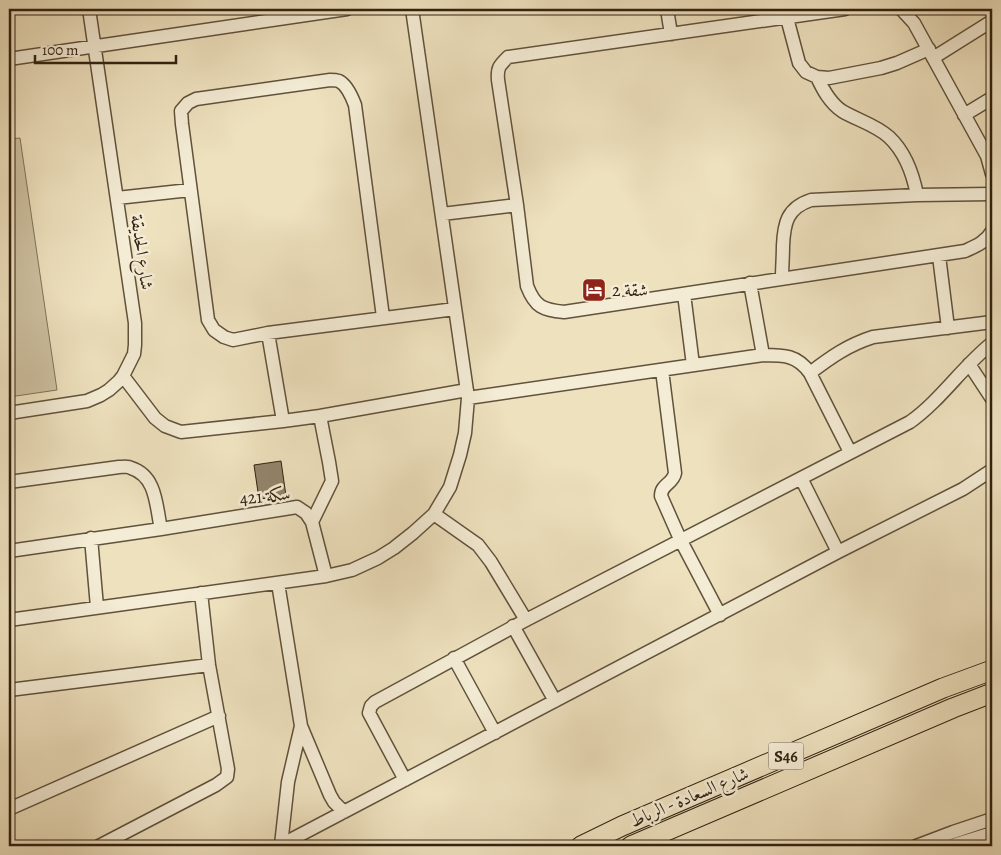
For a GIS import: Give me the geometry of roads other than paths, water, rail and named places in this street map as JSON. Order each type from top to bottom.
[{"type":"highway","name":"شارع السعادة - الرباط","points":[[581,846],[631,822],[943,688],[992,670]]},
{"type":"highway","name":"شارع السعادة - الرباط","points":[[631,846],[992,693]]},
{"type":"street","name":"شارع الحديقة","points":[[9,413],[87,401],[101,395],[120,382],[134,354],[135,323],[90,9]]},
{"type":"street","points":[[9,59],[347,9]]},
{"type":"street","points":[[9,620],[278,583],[352,570],[394,548],[414,533],[434,514],[450,487],[460,455],[465,433],[467,394],[412,9]]},
{"type":"street","points":[[667,9],[671,34]]},
{"type":"street","points":[[846,9],[508,57],[498,70],[498,80],[527,286],[531,296],[548,311],[564,312],[939,256],[965,251],[977,246],[992,231]]},
{"type":"street","points":[[902,9],[914,23],[931,53],[987,156],[992,174]]},
{"type":"street","points":[[787,18],[799,62],[806,72],[817,78],[829,78],[881,68],[931,53],[992,21]]},
{"type":"street","points":[[817,78],[829,98],[842,110],[877,129],[896,145],[912,174],[917,195]]},
{"type":"street","points":[[384,317],[355,105],[352,96],[346,88],[339,81],[330,80],[196,99],[188,103],[181,111],[190,190],[208,320],[214,330],[224,337],[233,340],[268,333],[455,309]]},
{"type":"street","points":[[964,115],[992,98]]},
{"type":"street","points":[[117,198],[190,190]]},
{"type":"street","points":[[782,278],[785,225],[789,215],[801,204],[811,200],[992,194]]},
{"type":"street","points":[[442,214],[517,205]]},
{"type":"street","points":[[939,256],[948,328]]},
{"type":"street","points":[[750,283],[763,355]]},
{"type":"street","points":[[684,294],[693,365]]},
{"type":"street","points":[[810,373],[843,349],[863,340],[884,335],[992,322]]},
{"type":"street","points":[[268,333],[283,422]]},
{"type":"street","points":[[405,780],[369,713],[371,706],[375,702],[513,626],[894,431],[917,417],[930,406],[968,364],[992,343]]},
{"type":"street","points":[[123,376],[154,418],[165,426],[181,432],[283,422],[467,394],[662,370],[763,355],[783,355],[794,358],[805,365],[850,452]]},
{"type":"street","points":[[968,364],[992,399]]},
{"type":"street","points":[[662,370],[675,473],[670,483],[661,490],[660,496],[680,539],[720,615]]},
{"type":"street","points":[[320,416],[332,481],[312,522],[326,576]]},
{"type":"street","points":[[9,482],[131,467],[148,479],[153,487],[160,529]]},
{"type":"street","points":[[280,846],[838,552],[963,489],[992,470]]},
{"type":"street","points":[[801,478],[838,552]]},
{"type":"street","name":"سكة 421","points":[[9,551],[297,508],[306,513],[312,522]]},
{"type":"street","points":[[434,514],[478,546],[492,562],[526,620]]},
{"type":"street","points":[[91,538],[97,607]]},
{"type":"street","points":[[278,583],[301,726],[330,795],[344,812]]},
{"type":"street","points":[[99,846],[216,785],[227,777],[228,769],[209,665],[201,593]]},
{"type":"street","points":[[513,626],[555,701]]},
{"type":"street","points":[[454,658],[495,733]]},
{"type":"street","points":[[9,690],[209,665]]},
{"type":"street","points":[[9,809],[219,716]]},
{"type":"street","points":[[280,846],[288,782],[301,726]]},
{"type":"street","points":[[916,846],[933,843],[992,819]]},
{"type":"street","points":[[956,845],[992,833]]},
{"type":"place","name":"شقة 2","points":[[594,290]]}]
